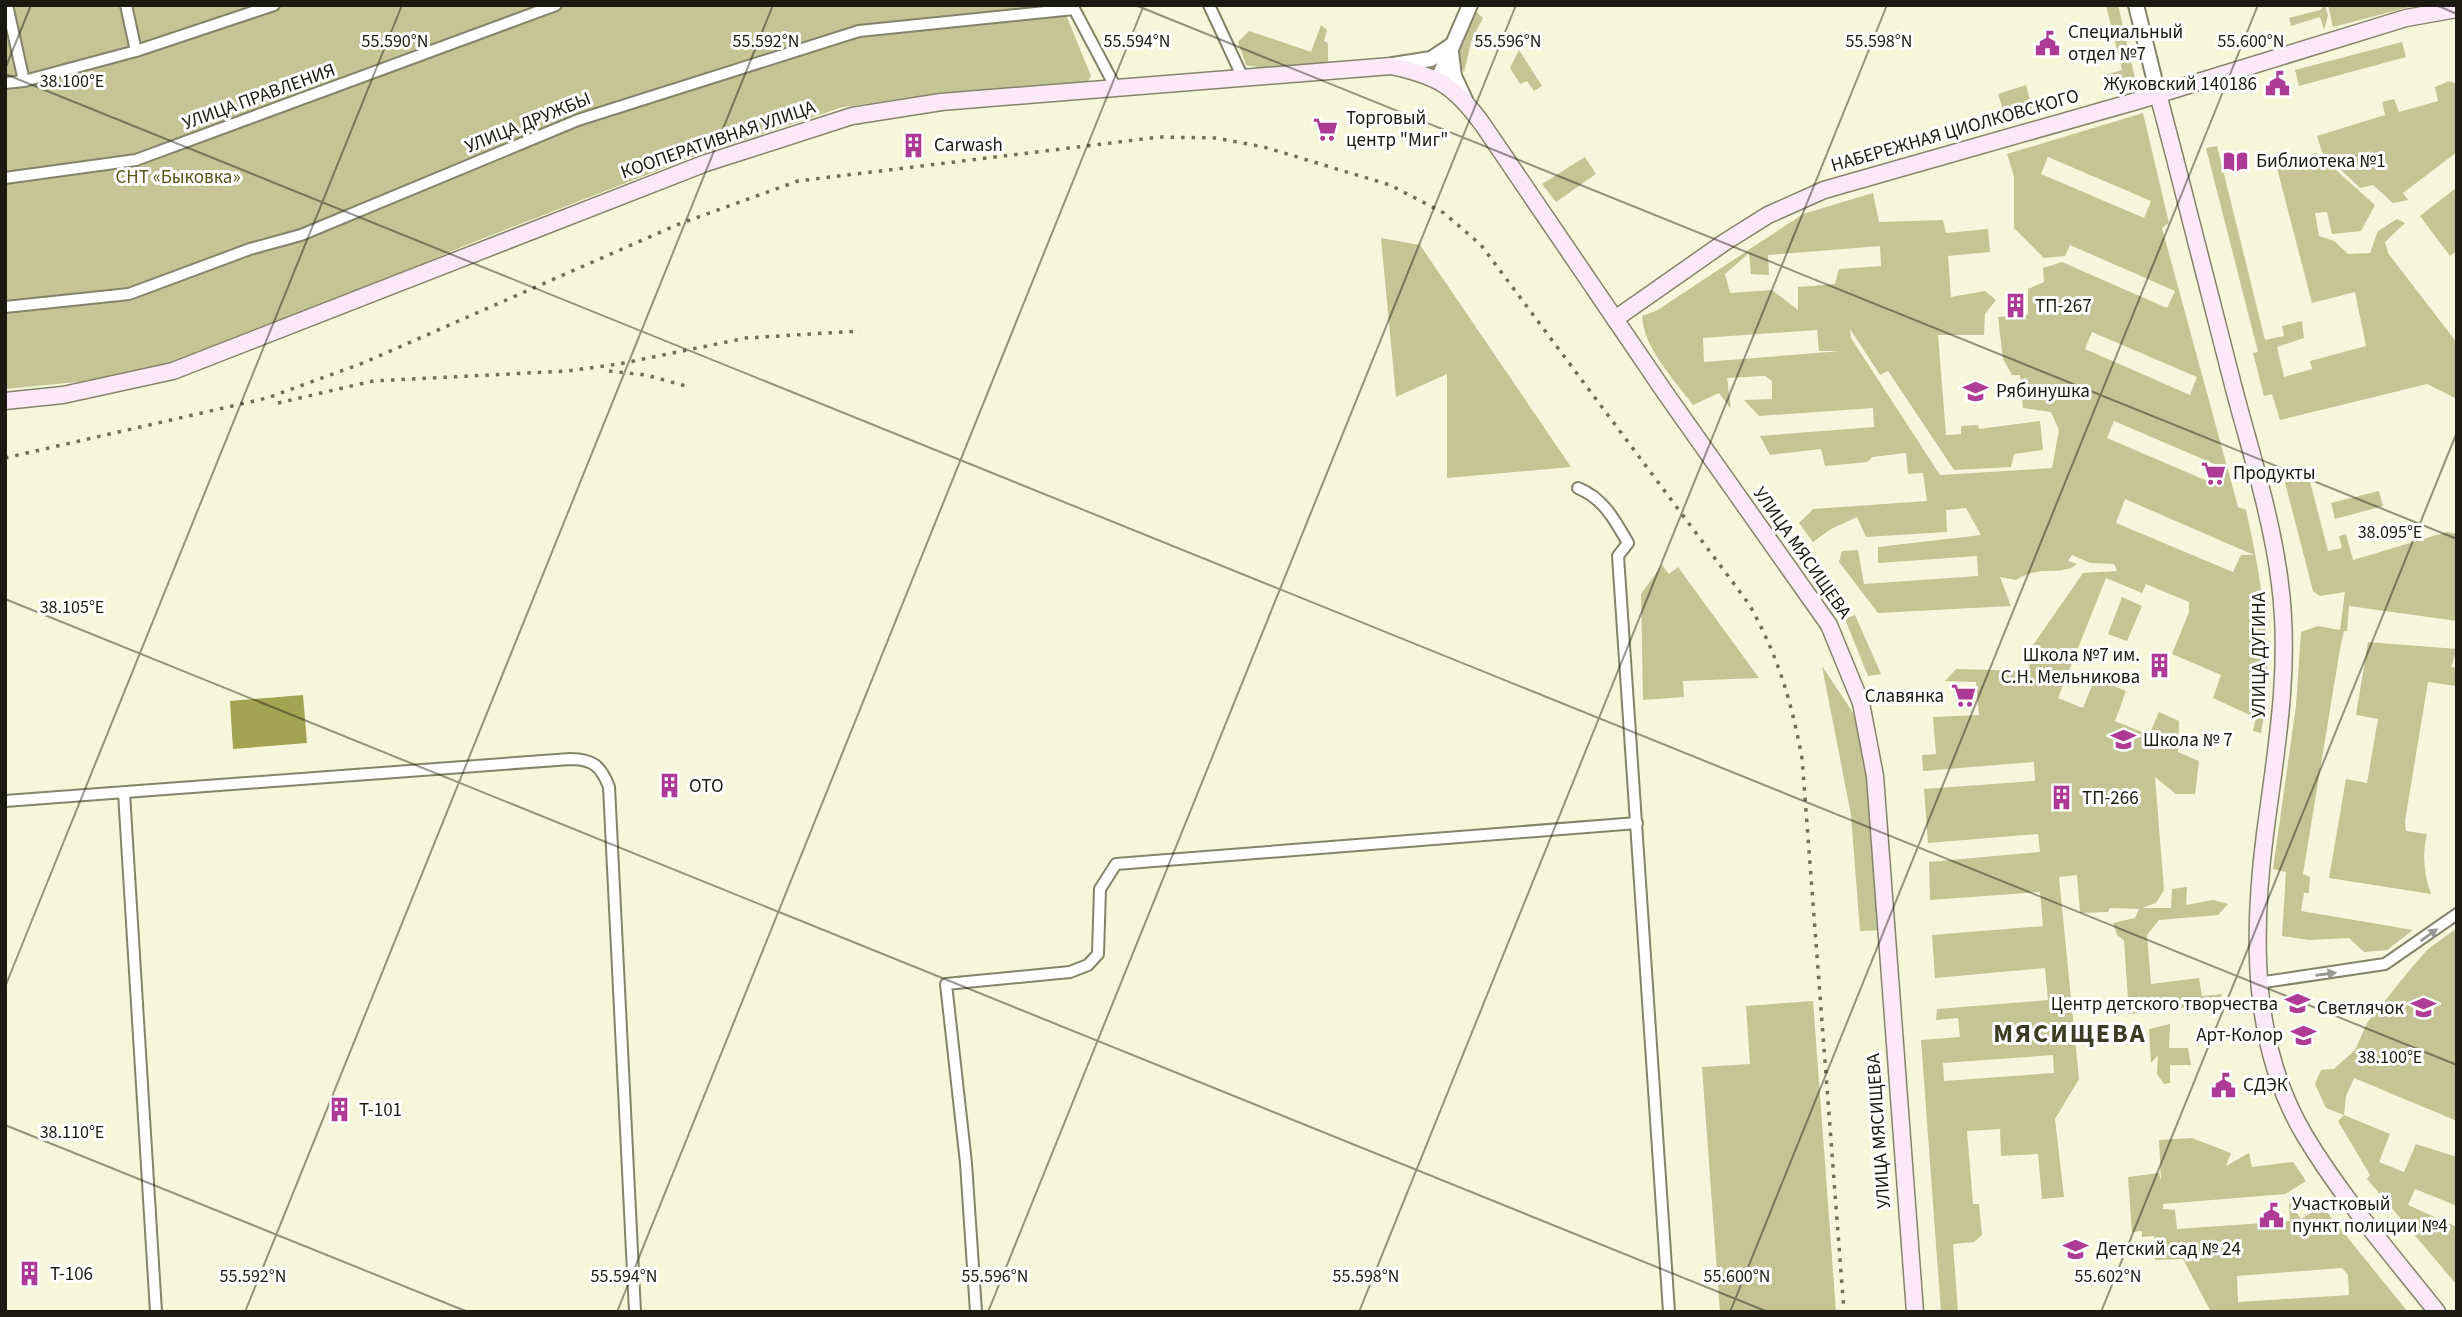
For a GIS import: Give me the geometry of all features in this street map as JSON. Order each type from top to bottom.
[{"type":"main road","name":"НАБЕРЕЖНАЯ ЦИОЛКОВСКОГО","points":[[1615,319],[1725,242],[1808,195],[2158,94],[2406,18],[2457,9]]},
{"type":"main road","name":"КООПЕРАТИВНАЯ УЛИЦА","points":[[5,401],[63,395],[173,371],[706,163],[852,116],[941,102],[1391,66],[1438,79],[1467,103]]},
{"type":"main road","name":"УЛИЦА ДУГИНА","points":[[2158,94],[2257,473],[2281,586],[2283,696],[2257,906],[2258,983],[2272,1054],[2305,1135],[2350,1203],[2437,1312]]},
{"type":"main road","name":"УЛИЦА МЯСИЩЕВА","points":[[1467,103],[1829,625],[1861,703],[1875,776],[1915,1312]]},
{"type":"street","points":[[8,5],[24,81]]},
{"type":"street","points":[[126,5],[136,51]]},
{"type":"street","points":[[5,83],[24,81],[136,51],[239,11],[274,5]]},
{"type":"street","name":"УЛИЦА ПРАВЛЕНИЯ","points":[[5,178],[136,160],[556,5]]},
{"type":"street","points":[[1209,5],[1243,79]]},
{"type":"street","points":[[1438,79],[1470,5]]},
{"type":"street","name":"УЛИЦА ДУГИНА","points":[[2136,5],[2158,94]]},
{"type":"street","points":[[1073,7],[1117,90]]},
{"type":"street","name":"УЛИЦА ДРУЖБЫ","points":[[5,307],[129,294],[250,249],[301,235],[578,120],[859,31],[1073,7]]},
{"type":"street","points":[[1391,66],[1431,59],[1453,44]]},
{"type":"street","points":[[1453,44],[1453,72],[1467,103]]},
{"type":"street","points":[[1578,488],[1588,492],[1607,509],[1628,542],[1618,556],[1669,1312]]},
{"type":"street","points":[[5,801],[570,759],[584,759],[603,771],[608,787],[635,1312]]},
{"type":"street","points":[[124,793],[156,1312]]},
{"type":"street","points":[[976,1312],[964,1143],[946,984],[1070,972],[1088,965],[1098,954],[1100,889],[1116,864],[1637,823]]},
{"type":"street","points":[[2258,983],[2385,964],[2457,914]]},
{"type":"green space","name":"СНТ «Быковка»","points":[[5,5],[1062,5],[1091,76],[1086,85],[951,92],[843,107],[690,158],[464,246],[288,321],[129,377],[5,389]]},
{"type":"green space","points":[[2106,5],[2118,5],[2136,82],[2115,88],[2109,85],[2104,75],[2122,70]]},
{"type":"green space","points":[[2325,5],[2328,15],[2324,30],[2320,17],[2291,26],[2289,18],[2320,10]]},
{"type":"green space","points":[[2328,5],[2417,5],[2333,27]]},
{"type":"green space","points":[[1477,12],[1483,18],[1472,39],[1464,72],[1459,57],[1460,44],[1471,15]]},
{"type":"green space","points":[[1321,25],[1327,30],[1324,41],[1328,43],[1328,63],[1264,68],[1246,65],[1238,42],[1249,31],[1311,52]]},
{"type":"green space","points":[[2402,42],[2406,57],[2299,86],[2295,70]]},
{"type":"green space","points":[[1519,50],[1542,86],[1534,91],[1527,81],[1520,84],[1510,68]]},
{"type":"green space","points":[[2449,81],[2457,84],[2457,152],[2403,193],[2408,200],[2393,203],[2373,185],[2360,188],[2322,152],[2317,136],[2385,115],[2382,102],[2394,99],[2399,112],[2438,101],[2435,87]]},
{"type":"green space","points":[[2026,85],[2032,108],[2005,117],[1998,94]]},
{"type":"green space","points":[[2143,113],[2169,223],[2162,228],[2238,507],[2246,510],[2262,593],[2267,677],[2261,733],[2253,731],[2256,718],[2213,698],[2221,675],[2172,654],[2189,612],[2189,602],[2146,584],[2142,593],[2106,578],[2058,698],[2083,708],[2095,678],[2126,691],[2115,721],[2149,735],[2159,712],[2179,721],[2178,752],[2199,761],[2195,794],[2176,794],[2155,777],[2164,890],[2156,903],[2142,908],[2171,908],[2172,889],[2187,887],[2186,905],[2213,900],[2228,904],[2218,915],[2159,920],[2147,935],[2151,984],[2199,978],[2202,996],[2223,994],[2211,1005],[2129,1014],[2124,940],[2117,935],[2113,923],[2135,918],[2139,909],[2110,908],[2108,912],[2080,913],[2077,875],[2059,877],[2079,1079],[2055,1119],[2064,1197],[2042,1199],[2038,1154],[2001,1156],[2000,1129],[1967,1131],[1973,1204],[1979,1204],[1982,1235],[1974,1242],[1953,1244],[1958,1312],[1941,1312],[1921,1040],[1960,1037],[1958,1018],[1936,1020],[1937,1009],[2048,1000],[2045,968],[1935,978],[1932,935],[2043,926],[2040,892],[1930,900],[1929,862],[2040,852],[2038,834],[1928,843],[1924,789],[2035,781],[2034,762],[1923,771],[1922,755],[1936,754],[1933,717],[1979,715],[1976,682],[1945,681],[1956,669],[2026,671],[2035,657],[2031,648],[2083,573],[2117,571],[2114,564],[2090,563],[2072,555],[2068,561],[2077,564],[2071,568],[2033,573],[2016,580],[2000,577],[2011,606],[1878,613],[1839,562],[1842,551],[1858,550],[1864,584],[1978,576],[1977,556],[1878,563],[1878,547],[1981,535],[1966,508],[1946,510],[1947,532],[1866,537],[1857,517],[1831,529],[1813,542],[1799,523],[1813,509],[1927,501],[1923,473],[1908,474],[1906,453],[1872,457],[1868,462],[1825,466],[1821,449],[1770,455],[1760,436],[1874,427],[1873,408],[1759,416],[1744,400],[1772,399],[1772,381],[1765,376],[1727,378],[1731,409],[1719,393],[1693,405],[1654,352],[1642,316],[1656,311],[1803,214],[1873,193],[1879,222],[1943,220],[1946,233],[1988,229],[1990,252],[1948,256],[1951,297],[1985,291],[1996,300],[1985,314],[1984,335],[1938,335],[1946,435],[1961,434],[1961,426],[1978,425],[1979,429],[2040,421],[2043,450],[2014,454],[2011,467],[1954,470],[1888,371],[1880,375],[1850,329],[1851,338],[1940,475],[2052,468],[2059,430],[2051,412],[2023,408],[2020,375],[2012,375],[2003,359],[1998,317],[2028,315],[2028,289],[2044,282],[2043,268],[2062,262],[2167,308],[2175,291],[2070,245],[2065,256],[2044,258],[2014,228],[2014,176],[2007,154]],"holes":[[[2048,157],[2151,201],[2144,218],[2041,174]],[[1880,246],[1881,266],[1839,269],[1835,284],[1798,287],[1798,310],[1772,290],[1730,293],[1725,274],[1749,253],[1751,274],[1769,275],[1768,255]],[[1817,330],[1819,351],[1841,351],[1704,362],[1703,338]],[[2092,332],[2197,377],[2190,395],[2085,349]],[[2114,421],[2219,466],[2212,483],[2107,438]],[[2125,499],[2254,555],[2241,555],[2233,572],[2116,523]],[[2053,1055],[2054,1073],[1944,1081],[1943,1063]]]},
{"type":"green space","points":[[2217,146],[2265,340],[2284,336],[2282,326],[2302,321],[2304,338],[2277,347],[2284,377],[2312,369],[2310,361],[2366,346],[2355,292],[2312,303],[2277,168],[2276,164],[2317,153],[2375,205],[2361,231],[2332,234],[2327,212],[2315,213],[2319,236],[2334,241],[2348,254],[2370,253],[2378,231],[2397,219],[2405,223],[2385,242],[2388,253],[2457,343],[2457,399],[2427,384],[2280,420],[2272,394],[2264,396],[2253,353],[2258,352],[2206,148]]},
{"type":"green space","points":[[1585,157],[1596,174],[1556,202],[1542,184]]},
{"type":"green space","points":[[2457,187],[2457,251],[2450,256],[2420,216]]},
{"type":"green space","points":[[1381,238],[1420,245],[1571,467],[1447,478],[1447,374],[1396,397]]},
{"type":"green space","points":[[2307,470],[2328,551],[2342,548],[2339,536],[2346,534],[2353,560],[2447,532],[2457,534],[2457,621],[2349,606],[2347,631],[2344,631],[2340,649],[2303,874],[2310,877],[2309,893],[2304,893],[2301,911],[2413,930],[2387,950],[2364,952],[2349,938],[2309,940],[2282,936],[2286,872],[2273,869],[2296,706],[2301,632],[2318,626],[2340,630],[2345,592],[2320,596],[2313,591],[2283,475]]},
{"type":"green space","points":[[2379,491],[2383,506],[2335,519],[2331,503]]},
{"type":"green space","points":[[1662,565],[1669,574],[1678,567],[1759,678],[1683,681],[1684,697],[1643,700],[1641,594]]},
{"type":"green space","points":[[2122,597],[2142,606],[2127,641],[2108,634]]},
{"type":"green space","points":[[1855,615],[1881,674],[1868,676],[1845,619]]},
{"type":"green space","points":[[2368,642],[2457,649],[2451,667],[2457,668],[2456,686],[2428,682],[2405,821],[2406,831],[2427,834],[2424,864],[2431,894],[2329,878],[2346,779],[2367,783],[2378,719],[2356,715]]},
{"type":"green space","points":[[1822,666],[1869,737],[1885,930],[1860,931],[1851,815]]},
{"type":"green space","points":[[2457,928],[2457,1121],[2354,1078],[2346,1096],[2344,1115],[2326,1108],[2315,1084],[2321,1070],[2334,1069],[2355,1050],[2367,1023],[2408,972],[2427,950]]},
{"type":"green space","points":[[1813,1001],[1836,1312],[1720,1312],[1702,1067],[1750,1064],[1746,1006]]},
{"type":"green space","points":[[2170,1024],[2169,1048],[2188,1048],[2191,1065],[2170,1065],[2170,1083],[2164,1084],[2157,1074],[2158,1055],[2151,1063],[2149,1029]]},
{"type":"green space","points":[[2344,1115],[2390,1134],[2379,1162],[2404,1172],[2416,1144],[2457,1157],[2457,1206],[2415,1189],[2408,1205],[2457,1227],[2457,1285],[2367,1179],[2370,1175],[2338,1121]]},
{"type":"green space","points":[[2192,1138],[2231,1153],[2226,1166],[2249,1153],[2252,1167],[2293,1162],[2306,1181],[2285,1194],[2163,1204],[2163,1209],[2175,1210],[2177,1229],[2290,1221],[2289,1202],[2301,1219],[2322,1206],[2408,1312],[2211,1312],[2183,1259],[2155,1260],[2154,1236],[2142,1237],[2142,1231],[2132,1232],[2128,1177],[2159,1173],[2161,1180],[2159,1140]],"holes":[[[2342,1268],[2348,1275],[2349,1295],[2238,1302],[2237,1276]]]},
{"type":"shaded area","points":[[303,695],[307,743],[233,749],[230,701]]},
{"type":"railway","points":[[5,458],[267,398],[363,363],[679,224],[798,181],[1160,137],[1216,138],[1264,147],[1390,185],[1444,213],[1481,245],[1749,604],[1776,660],[1788,697],[1802,758],[1844,1312]]},
{"type":"railway","points":[[278,403],[373,381],[567,371],[619,364],[746,338],[860,331]]},
{"type":"railway","points":[[609,371],[646,375],[686,386]]},
{"type":"place","name":"Специальный отдел №7","points":[[2048,43]]},
{"type":"place","name":"Жуковский 140186","points":[[2277,84]]},
{"type":"place","name":"Торговый центр \"Миг\"","points":[[1326,129]]},
{"type":"place","name":"Carwash","points":[[914,145]]},
{"type":"place","name":"Библиотека №1","points":[[2236,161]]},
{"type":"place","name":"ТП-267","points":[[2015,306]]},
{"type":"place","name":"Рябинушка","points":[[1976,391]]},
{"type":"place","name":"Продукты","points":[[2213,473]]},
{"type":"place","name":"Школа №7 им. С.Н. Мельникова","points":[[2160,666]]},
{"type":"place","name":"Славянка","points":[[1964,696]]},
{"type":"place","name":"Школа № 7","points":[[2123,740]]},
{"type":"place","name":"ОТО","points":[[669,786]]},
{"type":"place","name":"ТП-266","points":[[2062,798]]},
{"type":"place","name":"Центр детского творчества","points":[[2298,1004]]},
{"type":"place","name":"Светлячок","points":[[2424,1008]]},
{"type":"place","name":"Арт-Колор","points":[[2303,1035]]},
{"type":"place","name":"СДЭК","points":[[2223,1085]]},
{"type":"place","name":"Т-101","points":[[339,1110]]},
{"type":"place","name":"Участковый пункт полиции №4","points":[[2272,1215]]},
{"type":"place","name":"Детский сад № 24","points":[[2076,1249]]},
{"type":"place","name":"Т-106","points":[[30,1274]]},
{"type":"district","name":"МЯСИЩЕВА","points":[[2070,1033]]}]
